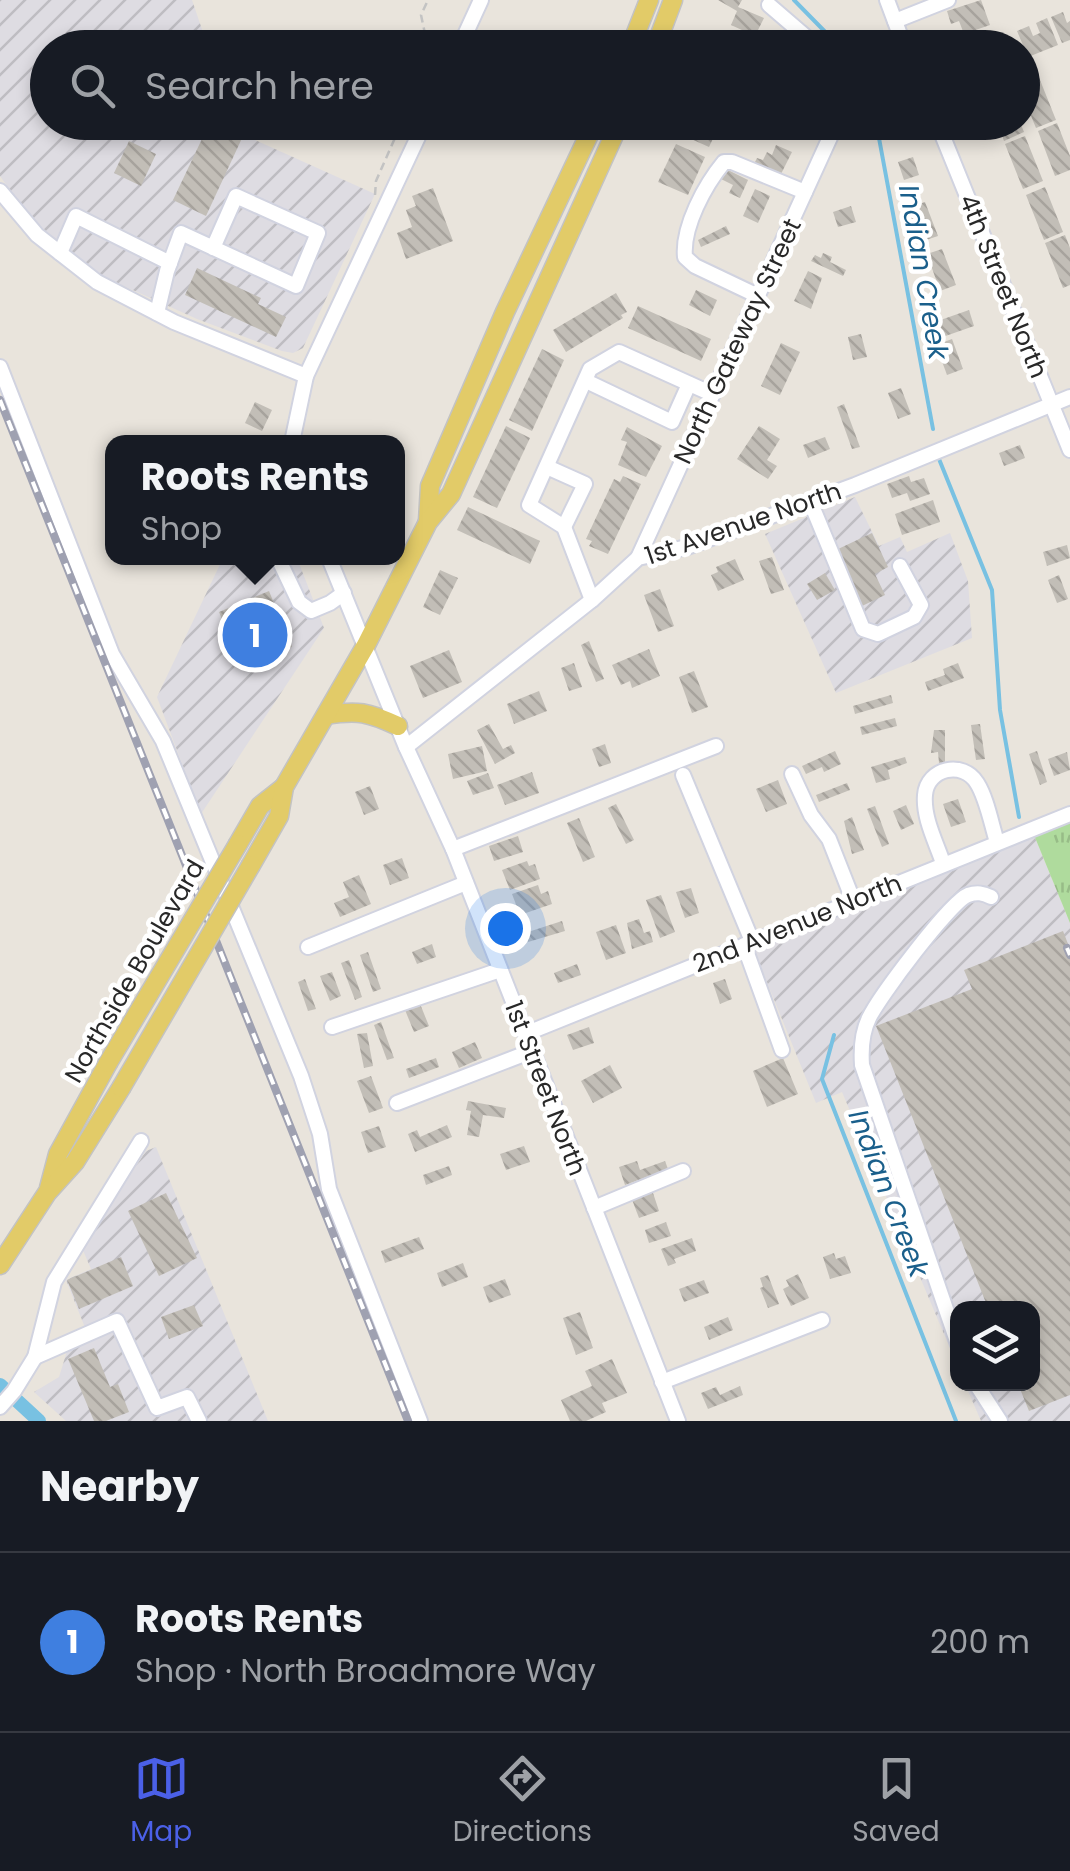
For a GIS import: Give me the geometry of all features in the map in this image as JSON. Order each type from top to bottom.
[{"type":"main road","points":[[637,30],[649,0]]},
{"type":"main road","points":[[662,30],[673,0]]},
{"type":"main road","name":"Northside Boulevard","points":[[428,522],[430,486],[586,140]]},
{"type":"main road","name":"Northside Boulevard","points":[[47,1193],[58,1154],[108,1062],[260,806],[284,787],[366,645],[428,522],[451,494],[612,140]]},
{"type":"main road","points":[[326,716],[354,711],[370,713],[398,726]]},
{"type":"main road","name":"Northside Boulevard","points":[[0,1265],[47,1193],[76,1162],[121,1088],[280,816],[284,787]]},
{"type":"street","points":[[468,30],[481,0]]},
{"type":"street","points":[[886,0],[899,30]]},
{"type":"street","points":[[895,20],[948,0]]},
{"type":"street","points":[[769,5],[798,30]]},
{"type":"street","points":[[293,435],[306,376],[417,140]]},
{"type":"street","name":"North Gateway Street","points":[[638,558],[828,140]]},
{"type":"street","name":"4th Street North","points":[[944,140],[1070,450]]},
{"type":"street","points":[[758,296],[695,266],[685,257],[684,244],[698,206],[724,162],[805,192]]},
{"type":"street","points":[[0,191],[37,235],[97,282],[157,313],[306,376]]},
{"type":"street","points":[[157,313],[181,233],[213,248],[296,286],[318,233],[236,196],[213,248]]},
{"type":"street","points":[[60,253],[76,216],[170,263]]},
{"type":"street","points":[[592,600],[564,528],[529,505],[590,369],[619,352],[712,394]]},
{"type":"street","points":[[0,367],[105,639],[164,741],[301,1076],[320,1134],[330,1189],[420,1421]]},
{"type":"street","points":[[586,382],[672,422],[689,384]]},
{"type":"street","name":"1st Avenue North","points":[[406,748],[592,600],[638,558],[687,547],[1070,397]]},
{"type":"street","points":[[547,467],[586,484],[564,528]]},
{"type":"street","points":[[810,501],[862,629],[878,634],[914,617],[921,606],[900,566]]},
{"type":"street","points":[[281,565],[299,602],[311,611],[344,593]]},
{"type":"street","name":"1st Street North","points":[[332,565],[466,883],[678,1421]]},
{"type":"street","points":[[452,849],[716,746]]},
{"type":"street","points":[[944,863],[930,826],[925,798],[934,777],[944,770],[970,774],[979,785],[997,842]]},
{"type":"street","points":[[683,774],[748,943],[782,1050]]},
{"type":"street","points":[[792,774],[811,815],[829,839],[853,900]]},
{"type":"street","name":"2nd Avenue North","points":[[525,1034],[1070,814]]},
{"type":"street","points":[[308,947],[466,883]]},
{"type":"street","points":[[950,1321],[862,1065],[861,1048],[867,1020],[959,901],[983,892],[991,897]]},
{"type":"street","points":[[332,1027],[500,970]]},
{"type":"street","points":[[397,1103],[532,1051]]},
{"type":"street","points":[[6,1400],[35,1356],[54,1282],[142,1141]]},
{"type":"street","points":[[594,1208],[683,1171]]},
{"type":"street","points":[[662,1382],[822,1320]]},
{"type":"street","points":[[35,1356],[117,1321],[155,1415],[187,1397],[199,1421]]},
{"type":"street","points":[[981,1391],[1000,1421]]},
{"type":"path","points":[[424,30],[421,15],[428,0]]},
{"type":"path","points":[[376,198],[376,181],[394,140]]},
{"type":"shaded area","points":[[0,0],[192,0],[202,30],[30,30],[30,140],[255,140],[375,194],[303,348],[293,353],[197,319],[84,268],[25,211],[0,176]]},
{"type":"shaded area","points":[[855,497],[879,546],[900,537],[907,552],[950,533],[968,581],[972,638],[836,693],[765,534]]},
{"type":"shaded area","points":[[220,565],[300,565],[324,628],[201,814],[157,697]]},
{"type":"shaded area","points":[[1034,835],[1070,923],[1070,1421],[981,1421],[968,1391],[1040,1391],[1040,1301],[950,1301],[950,1348],[842,1092],[816,1103],[754,950]]},
{"type":"shaded area","points":[[156,1147],[268,1421],[66,1421],[34,1392],[59,1377],[68,1348],[90,1340],[66,1280],[91,1269],[82,1248],[146,1151]]},
{"type":"green space","points":[[1070,820],[1070,923],[1034,835]]},
{"type":"building","points":[[718,0],[742,0],[738,7],[764,18],[758,30],[731,25],[737,11]]},
{"type":"building","points":[[981,0],[990,25],[962,30],[959,21],[951,24],[947,11]]},
{"type":"building","points":[[1063,12],[1067,23],[1070,21],[1070,40],[1062,43],[1051,17]]},
{"type":"building","points":[[1047,18],[1058,45],[1040,52],[1040,30],[1036,23]]},
{"type":"building","points":[[1040,80],[1056,120],[1040,126]]},
{"type":"building","points":[[1057,123],[1070,156],[1070,170],[1055,176],[1040,130]]},
{"type":"building","points":[[201,140],[241,140],[206,216],[173,200]]},
{"type":"building","points":[[693,140],[712,140],[709,147]]},
{"type":"building","points":[[1027,140],[1043,181],[1023,189],[1005,144]]},
{"type":"building","points":[[129,141],[156,154],[141,186],[114,173]]},
{"type":"building","points":[[676,144],[705,157],[688,195],[658,182]]},
{"type":"building","points":[[776,145],[792,152],[779,178],[753,166],[767,152],[772,155]]},
{"type":"building","points":[[913,157],[919,175],[904,180],[898,162]]},
{"type":"building","points":[[726,169],[748,180],[740,198],[729,193],[733,185],[721,179]]},
{"type":"building","points":[[1045,187],[1063,232],[1044,240],[1026,195]]},
{"type":"building","points":[[433,188],[453,241],[406,259],[397,233],[412,227],[406,210],[416,206],[412,196]]},
{"type":"building","points":[[755,189],[770,196],[758,223],[743,216]]},
{"type":"building","points":[[925,202],[938,236],[920,242],[907,208]]},
{"type":"building","points":[[851,206],[856,222],[838,227],[833,212]]},
{"type":"building","points":[[726,226],[730,234],[701,247],[698,240]]},
{"type":"building","points":[[1065,235],[1070,248],[1070,285],[1063,288],[1045,243]]},
{"type":"building","points":[[942,249],[956,285],[940,291],[927,254]]},
{"type":"building","points":[[823,253],[832,257],[830,262],[846,270],[843,276],[811,261],[815,255],[821,258]]},
{"type":"building","points":[[197,268],[261,298],[258,304],[286,317],[276,337],[185,295]]},
{"type":"building","points":[[808,271],[822,278],[811,309],[794,301]]},
{"type":"building","points":[[696,290],[717,300],[710,316],[689,305]]},
{"type":"building","points":[[616,293],[627,312],[621,315],[623,318],[566,352],[553,330]]},
{"type":"building","points":[[638,306],[711,339],[701,361],[628,328]]},
{"type":"building","points":[[969,310],[974,326],[937,339],[932,323]]},
{"type":"building","points":[[861,334],[867,357],[853,360],[848,337]]},
{"type":"building","points":[[952,339],[963,369],[947,375],[936,345]]},
{"type":"building","points":[[781,343],[800,352],[780,395],[761,386]]},
{"type":"building","points":[[542,349],[564,360],[532,431],[509,420]]},
{"type":"building","points":[[901,388],[911,414],[898,419],[888,393]]},
{"type":"building","points":[[255,402],[272,410],[262,431],[245,423]]},
{"type":"building","points":[[844,404],[860,447],[852,449],[837,407]]},
{"type":"building","points":[[506,426],[530,438],[497,508],[473,497]]},
{"type":"building","points":[[759,426],[780,439],[767,460],[777,466],[768,479],[737,459]]},
{"type":"building","points":[[627,427],[662,446],[646,477],[618,465],[627,442],[621,440]]},
{"type":"building","points":[[825,437],[830,449],[808,458],[803,445]]},
{"type":"building","points":[[1020,445],[1025,458],[1004,466],[999,453]]},
{"type":"building","points":[[623,476],[641,484],[608,554],[589,546],[592,541],[586,539],[614,479],[620,482]]},
{"type":"building","points":[[909,476],[911,482],[924,478],[930,494],[910,501],[907,493],[892,498],[887,484]]},
{"type":"building","points":[[933,500],[940,522],[902,535],[895,514]]},
{"type":"building","points":[[468,507],[540,541],[530,564],[457,530]]},
{"type":"building","points":[[872,533],[888,567],[875,574],[885,595],[862,606],[836,550]]},
{"type":"building","points":[[1067,545],[1070,558],[1047,566],[1043,552]]},
{"type":"building","points":[[772,557],[784,590],[771,594],[759,561]]},
{"type":"building","points":[[735,559],[744,580],[718,591],[711,575],[718,572],[716,567]]},
{"type":"building","points":[[440,570],[458,578],[440,615],[423,607]]},
{"type":"building","points":[[825,573],[835,590],[817,600],[807,584]]},
{"type":"building","points":[[1059,575],[1068,599],[1057,603],[1048,580]]},
{"type":"building","points":[[660,589],[674,626],[658,632],[644,595]]},
{"type":"building","points":[[269,591],[292,647],[284,650],[286,656],[253,670],[251,663],[242,667],[219,612]]},
{"type":"building","points":[[589,641],[604,679],[596,682],[581,645]]},
{"type":"building","points":[[649,649],[660,676],[632,688],[630,681],[621,685],[612,665]]},
{"type":"building","points":[[449,650],[462,682],[423,698],[410,666]]},
{"type":"building","points":[[574,663],[582,687],[569,691],[561,668]]},
{"type":"building","points":[[958,663],[964,678],[928,691],[925,682],[945,675],[943,669]]},
{"type":"building","points":[[694,671],[708,707],[692,713],[679,677]]},
{"type":"building","points":[[539,691],[547,711],[514,724],[507,704]]},
{"type":"building","points":[[891,695],[893,703],[855,714],[853,706]]},
{"type":"building","points":[[895,718],[897,726],[862,735],[860,727]]},
{"type":"building","points":[[489,724],[503,749],[511,745],[515,753],[495,764],[477,730]]},
{"type":"building","points":[[980,724],[985,759],[976,760],[971,725]]},
{"type":"building","points":[[934,730],[945,730],[945,763],[939,763],[938,752],[931,753]]},
{"type":"building","points":[[605,744],[611,763],[599,767],[592,749]]},
{"type":"building","points":[[482,746],[487,771],[453,779],[448,754]]},
{"type":"building","points":[[835,751],[841,764],[824,772],[822,767],[806,774],[802,766]]},
{"type":"building","points":[[1037,751],[1047,782],[1040,785],[1029,754]]},
{"type":"building","points":[[1067,752],[1070,770],[1054,776],[1048,759]]},
{"type":"building","points":[[905,757],[907,763],[888,770],[890,779],[876,783],[871,767]]},
{"type":"building","points":[[532,772],[539,793],[505,805],[497,785]]},
{"type":"building","points":[[488,773],[494,788],[473,795],[467,781]]},
{"type":"building","points":[[778,780],[787,804],[766,812],[756,789]]},
{"type":"building","points":[[847,783],[850,790],[819,802],[816,795]]},
{"type":"building","points":[[370,786],[379,809],[364,815],[355,792]]},
{"type":"building","points":[[958,799],[966,822],[951,827],[943,804]]},
{"type":"building","points":[[616,804],[634,840],[626,844],[608,808]]},
{"type":"building","points":[[906,805],[914,824],[901,830],[893,811]]},
{"type":"building","points":[[875,806],[889,844],[882,847],[867,809]]},
{"type":"building","points":[[852,817],[864,850],[852,854],[844,821]]},
{"type":"building","points":[[579,818],[595,857],[583,862],[567,823]]},
{"type":"building","points":[[518,836],[523,852],[494,861],[489,846]]},
{"type":"building","points":[[402,858],[409,878],[390,885],[383,865]]},
{"type":"building","points":[[527,861],[529,866],[535,864],[540,879],[510,890],[502,870]]},
{"type":"building","points":[[359,875],[371,904],[340,917],[334,903],[349,897],[343,882]]},
{"type":"building","points":[[538,885],[541,894],[548,891],[552,904],[520,915],[512,894]]},
{"type":"building","points":[[691,888],[699,913],[685,918],[676,892]]},
{"type":"building","points":[[661,895],[675,932],[660,938],[646,900]]},
{"type":"building","points":[[639,919],[644,933],[650,931],[653,942],[632,949],[627,923]]},
{"type":"building","points":[[562,921],[565,931],[528,942],[525,933]]},
{"type":"building","points":[[616,925],[626,953],[606,960],[596,932]]},
{"type":"building","points":[[1063,931],[1070,949],[1070,1395],[1029,1411],[1021,1391],[1040,1391],[1040,1301],[985,1301],[876,1026],[972,989],[964,970]]},
{"type":"building","points":[[432,944],[436,957],[417,964],[412,952]]},
{"type":"building","points":[[368,952],[381,989],[373,992],[360,955]]},
{"type":"building","points":[[349,960],[362,997],[355,1000],[341,963]]},
{"type":"building","points":[[577,964],[581,975],[558,983],[554,973]]},
{"type":"building","points":[[332,972],[341,996],[330,1001],[320,976]]},
{"type":"building","points":[[305,979],[316,1009],[308,1011],[298,982]]},
{"type":"building","points":[[725,979],[732,999],[720,1004],[713,983]]},
{"type":"building","points":[[418,999],[429,1026],[414,1032],[403,1005]]},
{"type":"building","points":[[381,1022],[394,1058],[387,1060],[374,1025]]},
{"type":"building","points":[[589,1027],[594,1043],[573,1050],[567,1035]]},
{"type":"building","points":[[367,1033],[373,1066],[364,1068],[357,1034]]},
{"type":"building","points":[[475,1042],[482,1058],[459,1068],[452,1052]]},
{"type":"building","points":[[436,1058],[439,1067],[409,1078],[406,1069]]},
{"type":"building","points":[[783,1058],[798,1094],[767,1107],[753,1071]]},
{"type":"building","points":[[610,1065],[622,1088],[593,1103],[581,1081]]},
{"type":"building","points":[[371,1076],[383,1108],[369,1113],[357,1081]]},
{"type":"building","points":[[468,1101],[506,1108],[504,1118],[483,1115],[479,1137],[467,1135],[471,1111],[466,1110]]},
{"type":"building","points":[[447,1125],[452,1137],[415,1152],[408,1134],[417,1130],[420,1137]]},
{"type":"building","points":[[379,1126],[386,1147],[368,1153],[361,1132]]},
{"type":"building","points":[[524,1146],[530,1162],[506,1170],[500,1154]]},
{"type":"building","points":[[637,1161],[640,1170],[665,1161],[668,1169],[625,1185],[619,1167]]},
{"type":"building","points":[[449,1166],[452,1175],[426,1185],[423,1175]]},
{"type":"building","points":[[652,1190],[659,1211],[639,1218],[631,1197]]},
{"type":"building","points":[[166,1193],[197,1258],[159,1276],[128,1211]]},
{"type":"building","points":[[666,1222],[671,1236],[649,1243],[645,1230]]},
{"type":"building","points":[[419,1237],[424,1249],[385,1263],[381,1251]]},
{"type":"building","points":[[692,1238],[696,1251],[674,1259],[676,1263],[668,1266],[661,1249]]},
{"type":"building","points":[[834,1253],[836,1259],[845,1256],[851,1273],[830,1279],[823,1257]]},
{"type":"building","points":[[121,1257],[133,1286],[79,1309],[67,1280]]},
{"type":"building","points":[[463,1263],[468,1277],[442,1287],[437,1273]]},
{"type":"building","points":[[798,1274],[809,1298],[791,1306],[783,1289],[789,1286],[786,1280]]},
{"type":"building","points":[[768,1275],[779,1304],[768,1308],[760,1278]]},
{"type":"building","points":[[505,1279],[511,1295],[489,1303],[483,1287]]},
{"type":"building","points":[[704,1280],[709,1293],[684,1302],[679,1289]]},
{"type":"building","points":[[194,1305],[203,1326],[169,1339],[161,1317]]},
{"type":"building","points":[[580,1312],[593,1348],[576,1355],[563,1318]]},
{"type":"building","points":[[728,1317],[733,1330],[709,1340],[704,1327]]},
{"type":"building","points":[[94,1348],[110,1387],[118,1384],[129,1412],[106,1421],[94,1421],[68,1359]]},
{"type":"building","points":[[612,1359],[627,1393],[602,1403],[606,1412],[586,1421],[570,1421],[561,1400],[592,1386],[585,1371]]},
{"type":"building","points":[[740,1386],[743,1395],[708,1409],[701,1393],[716,1387],[720,1395]]},
{"type":"waterway","name":"Indian Creek","points":[[794,0],[823,30]]},
{"type":"waterway","name":"Indian Creek","points":[[879,140],[933,429]]},
{"type":"waterway","name":"Indian Creek","points":[[939,459],[992,590],[1000,710],[1019,817]]},
{"type":"waterway","name":"Indian Creek","points":[[834,1035],[822,1079],[956,1421]]},
{"type":"waterway","points":[[0,1385],[39,1421]]},
{"type":"railway","points":[[0,400],[408,1421]]},
{"type":"railway","points":[[1067,948],[1070,955]]},
{"type":"place","name":"Roots Rents","points":[[255,635]]}]
